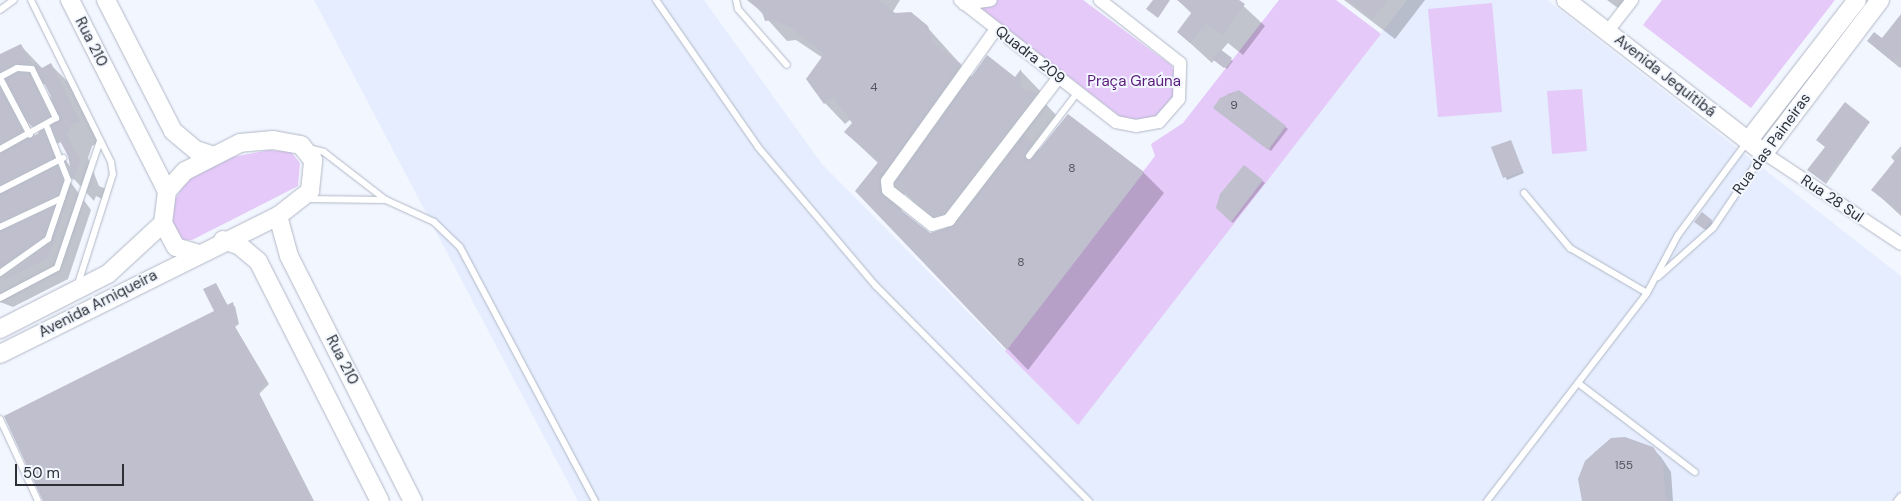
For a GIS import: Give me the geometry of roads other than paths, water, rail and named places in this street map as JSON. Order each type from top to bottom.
[{"type":"main road","name":"Rua 210","points":[[70,0],[167,191]]},
{"type":"main road","points":[[106,0],[173,131],[196,150],[211,155]]},
{"type":"main road","name":"Avenida Jequitibá","points":[[1566,0],[1764,152]]},
{"type":"main road","name":"Rua das Paineiras","points":[[1748,141],[1856,0]]},
{"type":"main road","name":"Rua das Paineiras","points":[[1764,152],[1880,0]]},
{"type":"main road","points":[[196,253],[176,247],[163,223],[167,191],[185,171],[211,155],[240,143],[274,140],[301,145],[313,160],[314,176],[310,191],[301,199]]},
{"type":"main road","name":"Avenida Arniqueira","points":[[0,354],[196,253],[278,216],[301,199]]},
{"type":"main road","name":"Rua 210","points":[[278,216],[289,256],[413,501]]},
{"type":"main road","name":"Avenida Arniqueira","points":[[0,330],[75,293],[108,274],[163,223]]},
{"type":"main road","name":"Rua 210","points":[[223,240],[240,246],[258,261],[380,501]]},
{"type":"street","name":"Quadra 209","points":[[962,2],[991,0]]},
{"type":"street","name":"Quadra 209","points":[[962,2],[1116,122],[1136,126],[1167,116],[1182,87],[1180,63],[1172,53],[1100,0]]},
{"type":"street","points":[[1607,32],[1632,0]]},
{"type":"street","points":[[996,29],[886,181],[888,190],[932,225],[949,220],[1059,78]]},
{"type":"street","name":"Rua 28 Sul","points":[[1764,152],[1901,244]]},
{"type":"lane","points":[[0,10],[14,0]]},
{"type":"lane","points":[[31,0],[100,141],[113,174],[75,293]]},
{"type":"lane","points":[[656,0],[758,147],[876,286],[1089,501]]},
{"type":"lane","points":[[736,0],[738,9],[787,65]]},
{"type":"lane","points":[[0,150],[47,127],[53,123],[55,112],[32,69],[17,68],[0,77],[30,135]]},
{"type":"lane","points":[[1029,156],[1078,92]]},
{"type":"lane","points":[[0,273],[46,242],[68,180],[63,158],[47,127]]},
{"type":"lane","points":[[0,298],[57,268],[100,141]]},
{"type":"lane","name":"Rua das Paineiras","points":[[1487,501],[1647,293],[1678,235],[1748,141]]},
{"type":"lane","points":[[301,145],[324,152],[386,200],[434,222],[460,247],[595,501]]},
{"type":"lane","name":"Rua das Paineiras","points":[[1655,280],[1713,228],[1764,152]]},
{"type":"lane","points":[[0,190],[63,158]]},
{"type":"lane","points":[[1524,193],[1570,248],[1647,293]]},
{"type":"lane","points":[[0,227],[62,198]]},
{"type":"lane","points":[[301,199],[386,200]]},
{"type":"lane","points":[[1578,383],[1695,472]]},
{"type":"lane","points":[[0,419],[38,501]]},
{"type":"lane","points":[[1897,501],[1901,496]]},
{"type":"park label","name":"Praça Graúna","points":[[1134,82]]}]
